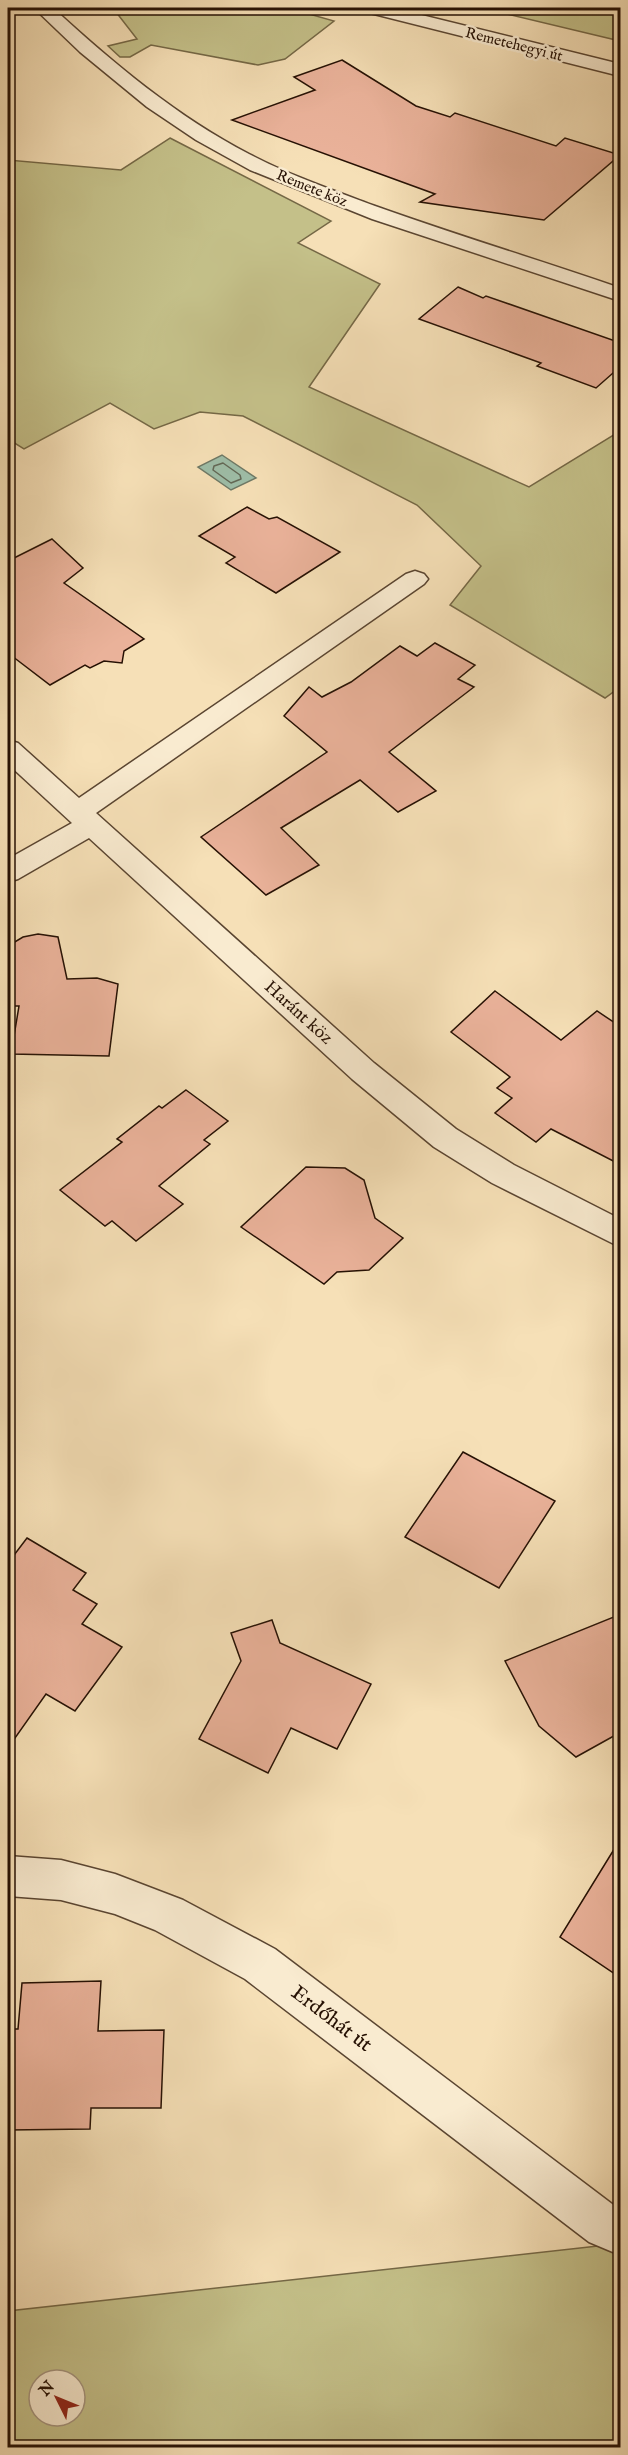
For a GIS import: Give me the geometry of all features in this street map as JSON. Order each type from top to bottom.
[{"type":"street","name":"Remete köz","points":[[43,8],[94,57],[131,87],[230,152],[285,179],[371,211],[621,295]]},
{"type":"street","name":"Remetehegyi út","points":[[373,8],[621,70]]},
{"type":"street","points":[[8,872],[416,579]]},
{"type":"street","name":"Haránt köz","points":[[8,750],[363,1071],[445,1138],[503,1174],[621,1234]]},
{"type":"street","name":"Erdőhát út","points":[[8,1876],[61,1880],[115,1894],[168,1915],[260,1964],[605,2226],[621,2233]]},
{"type":"shaded area","points":[[125,8],[303,8],[302,12],[334,21],[285,59],[258,65],[151,45],[130,57],[120,57],[108,46],[137,39],[116,12]]},
{"type":"shaded area","points":[[482,8],[620,8],[620,41]]},
{"type":"shaded area","points":[[170,138],[331,221],[298,243],[380,284],[309,387],[529,487],[620,431],[620,687],[605,698],[450,605],[481,566],[417,505],[243,416],[200,412],[154,429],[110,403],[24,449],[8,439],[8,160],[121,170]]},
{"type":"shaded area","points":[[607,2245],[620,2248],[620,2447],[8,2447],[8,2311]]},
{"type":"water","points":[[222,455],[256,478],[231,490],[198,467]]},
{"type":"building","points":[[342,60],[416,106],[450,117],[455,113],[556,146],[565,138],[620,155],[544,220],[420,202],[435,194],[232,120],[315,90],[294,77]]},
{"type":"building","points":[[458,287],[483,298],[486,296],[621,343],[621,366],[596,388],[537,366],[541,363],[419,319]]},
{"type":"building","points":[[247,507],[269,519],[277,517],[340,552],[276,593],[226,563],[235,557],[199,536]]},
{"type":"building","points":[[52,539],[83,568],[64,583],[144,639],[124,651],[122,663],[104,661],[90,668],[85,665],[50,685],[8,653],[8,561]]},
{"type":"building","points":[[435,643],[475,665],[458,679],[474,687],[389,752],[436,791],[398,812],[360,780],[281,828],[319,865],[266,895],[201,837],[327,752],[284,716],[309,687],[322,697],[351,682],[400,646],[417,656]]},
{"type":"building","points":[[38,934],[58,937],[67,979],[97,978],[118,984],[109,1056],[11,1054],[19,1006],[8,1006],[8,946],[23,937]]},
{"type":"building","points":[[495,991],[561,1040],[597,1011],[621,1027],[621,1165],[551,1129],[536,1142],[495,1113],[512,1098],[497,1088],[510,1077],[451,1032]]},
{"type":"building","points":[[186,1090],[228,1121],[204,1140],[210,1144],[159,1186],[183,1204],[136,1241],[112,1221],[105,1226],[60,1190],[122,1142],[117,1139],[159,1106],[162,1108]]},
{"type":"building","points":[[306,1167],[345,1168],[364,1180],[375,1218],[403,1238],[369,1270],[337,1272],[324,1284],[241,1227]]},
{"type":"building","points":[[463,1452],[555,1501],[499,1588],[405,1537]]},
{"type":"building","points":[[27,1538],[86,1573],[73,1590],[97,1604],[82,1624],[122,1647],[75,1711],[46,1694],[8,1748],[8,1563]]},
{"type":"building","points":[[621,1614],[621,1732],[576,1757],[539,1726],[505,1661]]},
{"type":"building","points":[[272,1620],[280,1643],[371,1684],[337,1749],[291,1728],[268,1773],[199,1739],[241,1661],[231,1633]]},
{"type":"building","points":[[621,1838],[621,1978],[560,1937]]},
{"type":"building","points":[[101,1981],[98,2031],[164,2030],[161,2108],[91,2108],[90,2129],[8,2130],[8,2029],[18,2029],[22,1983]]}]
